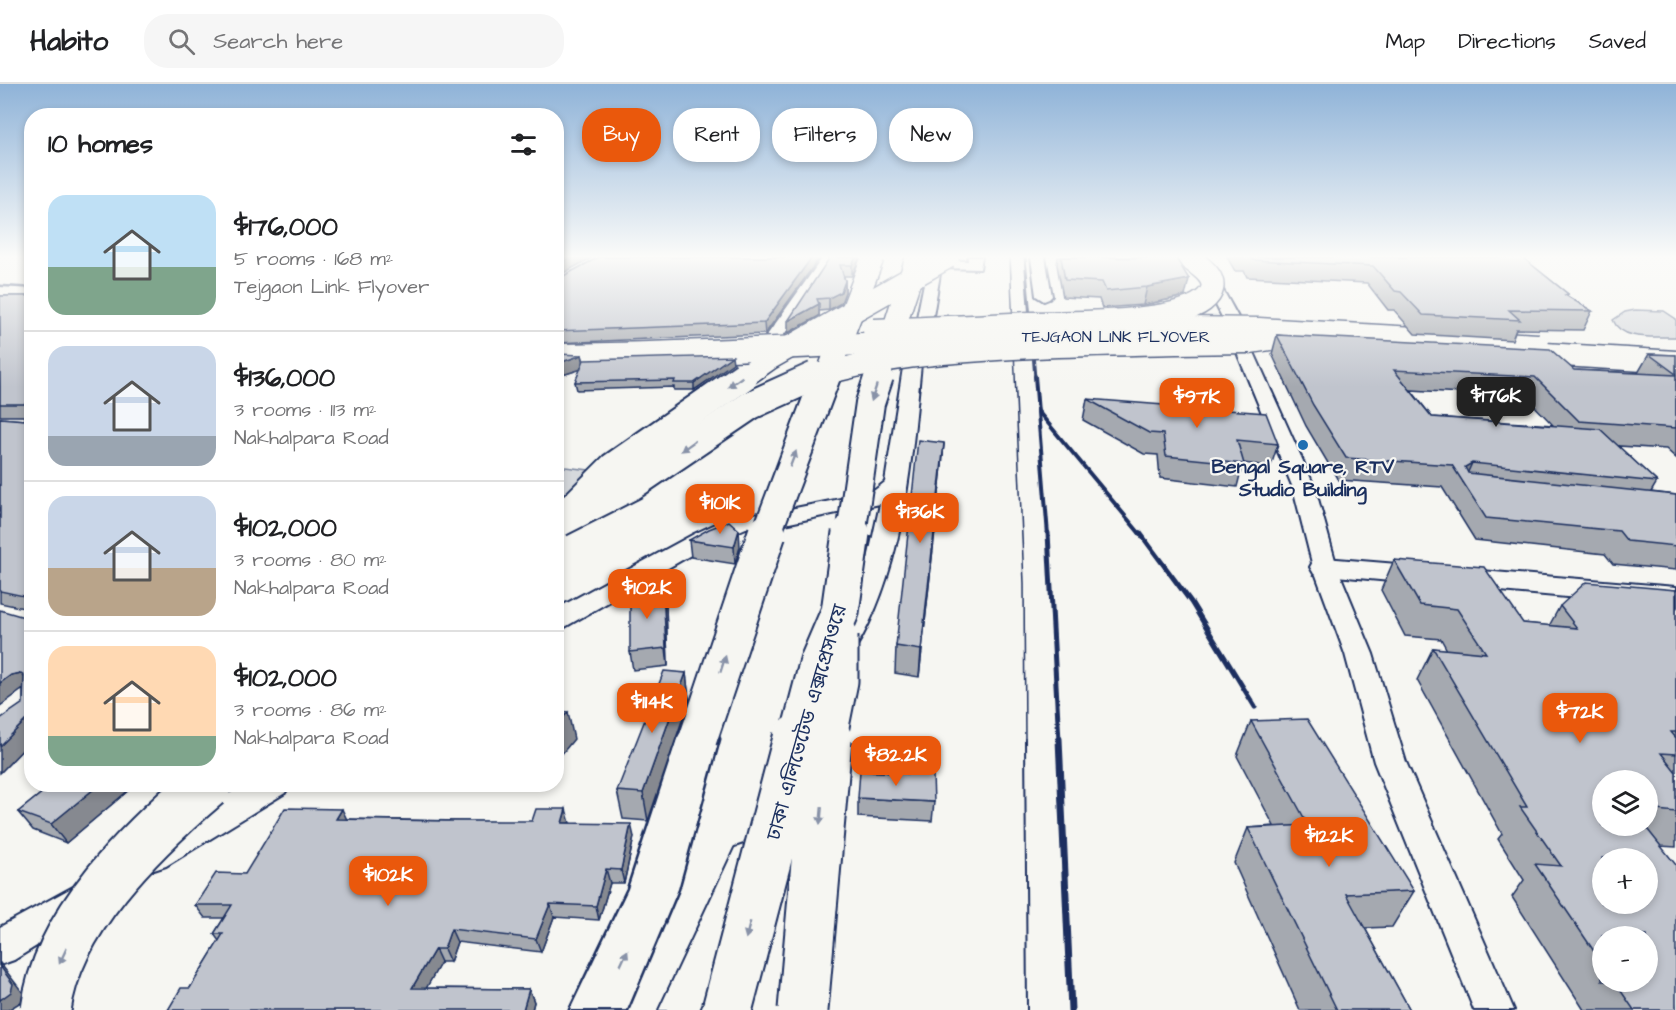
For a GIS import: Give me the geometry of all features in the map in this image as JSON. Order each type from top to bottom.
[{"type":"main road","points":[[598,1010],[626,955],[653,890],[698,739],[775,508],[856,300]]},
{"type":"main road","points":[[564,517],[613,467],[769,358],[871,300]]},
{"type":"main road","name":"ঢাকা এলিভেটেড এক্সপ্রেসওয়ে","points":[[728,1010],[819,662],[840,612],[870,403],[903,300]]},
{"type":"main road","points":[[778,339],[869,330],[1137,318],[1172,313],[1204,300]]},
{"type":"main road","points":[[0,305],[24,306]]},
{"type":"main road","name":"TEJGAON LINK FLYOVER","points":[[564,349],[684,346],[968,329],[1191,327],[1676,353]]},
{"type":"main road","name":"TEJGAON LINK FLYOVER","points":[[564,355],[687,354],[1070,334],[1162,334],[1676,362]]},
{"type":"main road","points":[[564,520],[636,483],[755,402],[825,373],[882,360],[957,352],[1059,346],[1250,342],[1270,339]]},
{"type":"main road","points":[[803,1010],[828,731],[838,681],[840,612]]},
{"type":"main road","points":[[45,1010],[47,988],[77,927],[115,869],[160,823],[197,792]]},
{"type":"street","points":[[778,339],[803,300]]},
{"type":"street","points":[[679,1010],[877,573],[896,484],[916,336],[924,322],[928,300]]},
{"type":"street","points":[[1221,300],[1236,328],[1304,488],[1325,567],[1359,654],[1390,762],[1494,1010]]},
{"type":"street","points":[[564,349],[679,350],[916,336]]},
{"type":"street","points":[[564,617],[702,539],[741,521],[780,518],[879,498],[896,484]]},
{"type":"street","points":[[1325,567],[1676,597]]},
{"type":"street","points":[[0,947],[261,792]]},
{"type":"shaded area","points":[[1664,311],[1676,319],[1676,337],[1632,335],[1617,327],[1613,320],[1625,312]]},
{"type":"shaded area","points":[[564,467],[598,471],[564,500]]},
{"type":"building","points":[[0,300],[24,300],[24,404],[0,404]]},
{"type":"building","points":[[564,300],[781,300],[764,323],[564,331]]},
{"type":"building","points":[[802,300],[817,300],[819,304],[788,321]]},
{"type":"building","points":[[1409,300],[1574,300],[1592,311],[1509,310],[1520,320],[1423,315]]},
{"type":"building","points":[[1277,335],[1550,349],[1574,370],[1676,375],[1676,428],[1579,421],[1535,377],[1394,370],[1432,417],[1600,429],[1657,482],[1472,463],[1465,467],[1468,473],[1676,495],[1676,546],[1627,541],[1619,531],[1486,518],[1452,465],[1346,458],[1313,405]]},
{"type":"building","points":[[564,354],[582,355],[564,361]]},
{"type":"building","points":[[1649,354],[1676,355],[1676,374]]},
{"type":"building","points":[[732,356],[694,383],[674,383],[675,380],[575,382],[584,360]]},
{"type":"building","points":[[1087,399],[1266,413],[1278,444],[1237,440],[1244,464],[1166,456],[1163,434],[1149,433]]},
{"type":"building","points":[[0,418],[24,420],[24,596],[0,591]]},
{"type":"building","points":[[918,440],[944,443],[921,650],[896,646]]},
{"type":"building","points":[[729,521],[739,530],[734,547],[689,540],[709,529]]},
{"type":"building","points":[[1394,560],[1484,567],[1523,623],[1577,628],[1560,606],[1586,582],[1676,590],[1676,732],[1671,732],[1676,738],[1676,754],[1661,753],[1676,772],[1676,812],[1658,810],[1658,770],[1592,770],[1592,836],[1653,836],[1676,865],[1676,1010],[1634,1010],[1622,992],[1658,992],[1658,926],[1592,926],[1592,948],[1535,864],[1561,866],[1520,807],[1527,807],[1433,648],[1486,653],[1457,609],[1420,605]]},
{"type":"building","points":[[663,588],[666,648],[630,652],[630,592]]},
{"type":"building","points":[[0,610],[24,617],[24,675],[21,673],[11,675],[0,683]]},
{"type":"building","points":[[664,671],[686,673],[643,793],[617,791]]},
{"type":"building","points":[[24,675],[24,722],[0,746],[0,719],[23,703]]},
{"type":"building","points":[[1307,719],[1414,891],[1346,894],[1410,1010],[1337,1010],[1248,828],[1308,825],[1251,721]]},
{"type":"building","points":[[860,771],[933,775],[934,802],[858,798]]},
{"type":"building","points":[[43,792],[90,792],[51,824],[18,812]]},
{"type":"building","points":[[285,808],[342,809],[336,819],[445,821],[532,821],[536,809],[566,809],[562,823],[631,824],[621,870],[606,869],[596,906],[550,904],[536,939],[451,929],[444,949],[435,949],[412,988],[529,989],[523,1010],[168,1010],[181,988],[190,988],[223,934],[214,934],[232,905],[195,905],[216,873],[245,874]]},
{"type":"building","points":[[0,966],[13,984],[11,992],[0,1000]]},
{"type":"tram line","points":[[1012,300],[1024,583],[1025,741]]},
{"type":"tram line","points":[[1025,739],[1027,1010]]},
{"type":"railway","points":[[1029,300],[1035,378]]},
{"type":"railway","points":[[1035,376],[1038,411]]},
{"type":"railway","points":[[1038,411],[1141,535]]},
{"type":"railway","points":[[1038,411],[1048,535]]},
{"type":"railway","points":[[1048,533],[1059,741]]},
{"type":"railway","points":[[1140,533],[1191,602],[1255,707]]},
{"type":"railway","points":[[1059,739],[1071,1010]]},
{"type":"place","name":"Bengal Square, RTV Studio Building","points":[[1303,445]]}]
